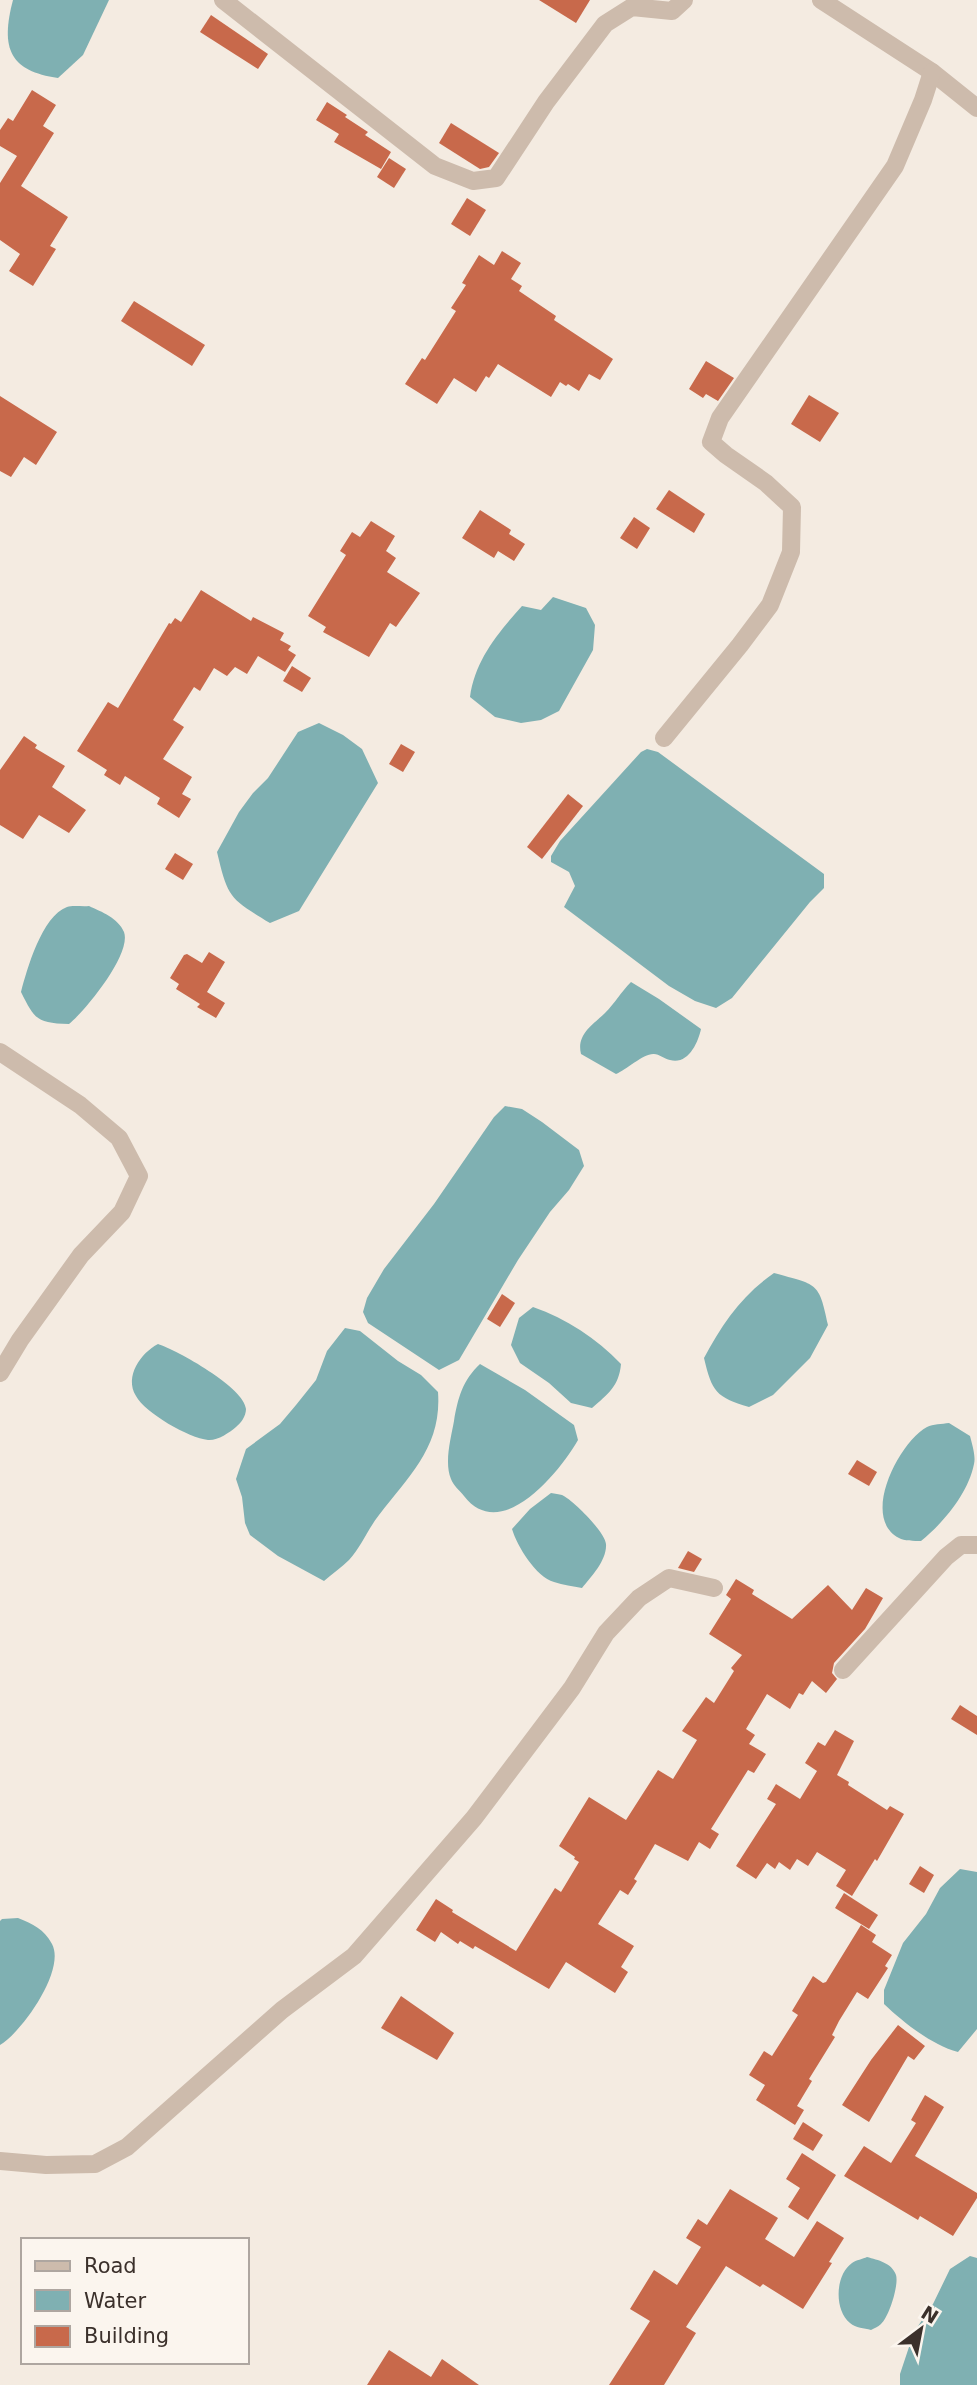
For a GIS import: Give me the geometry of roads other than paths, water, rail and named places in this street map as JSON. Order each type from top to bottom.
[{"type":"street","points":[[223,0],[435,166],[473,181],[496,178],[546,103],[605,24],[632,8],[672,11],[684,0]]},
{"type":"street","points":[[821,0],[932,72],[977,108]]},
{"type":"street","points":[[664,738],[770,605],[791,552],[792,507],[766,483],[711,442],[720,418],[895,166],[932,72]]},
{"type":"street","points":[[0,1052],[80,1105],[119,1138],[139,1176],[122,1212],[81,1255],[20,1340],[0,1373]]},
{"type":"street","points":[[844,1670],[946,1557],[961,1545],[977,1545]]},
{"type":"street","points":[[0,2161],[46,2165],[94,2164],[127,2147],[282,2010],[355,1956],[474,1818],[572,1688],[607,1633],[639,1598],[669,1578],[714,1588]]},
{"type":"water","points":[[13,0],[109,0],[83,55],[58,78],[29,70],[13,55],[8,32]]},
{"type":"water","points":[[553,597],[586,608],[595,625],[593,650],[559,711],[541,720],[521,723],[495,717],[470,697],[482,659],[522,606],[541,610]]},
{"type":"water","points":[[319,723],[343,735],[362,749],[378,783],[299,911],[270,923],[246,908],[232,895],[224,879],[217,852],[239,812],[268,778],[298,732]]},
{"type":"water","points":[[647,749],[658,752],[824,874],[824,888],[732,998],[716,1008],[695,1001],[669,986],[564,907],[575,886],[569,872],[551,862],[551,856],[560,841],[641,752]]},
{"type":"water","points":[[69,906],[89,906],[109,916],[121,927],[125,942],[121,954],[96,995],[69,1024],[43,1021],[30,1009],[21,992],[37,944],[58,912]]},
{"type":"water","points":[[631,982],[701,1029],[695,1046],[682,1059],[676,1061],[650,1054],[616,1074],[581,1054],[580,1047],[583,1035]]},
{"type":"water","points":[[505,1106],[522,1109],[579,1150],[584,1166],[518,1260],[459,1360],[439,1370],[368,1323],[363,1312],[367,1298],[384,1269],[434,1204],[494,1117]]},
{"type":"water","points":[[774,1273],[814,1287],[822,1300],[828,1325],[810,1358],[773,1395],[749,1407],[729,1400],[717,1392],[704,1358],[734,1311],[752,1291]]},
{"type":"water","points":[[533,1307],[580,1330],[621,1364],[615,1384],[592,1408],[571,1403],[549,1383],[520,1363],[511,1345],[519,1318]]},
{"type":"water","points":[[345,1328],[360,1331],[398,1361],[421,1375],[438,1392],[438,1411],[435,1428],[422,1459],[375,1520],[353,1555],[324,1581],[278,1556],[250,1535],[236,1479],[246,1449],[280,1424],[296,1405],[316,1380],[327,1351]]},
{"type":"water","points":[[158,1344],[209,1371],[243,1400],[246,1409],[238,1425],[226,1434],[208,1440],[168,1424],[141,1403],[133,1388],[133,1373],[140,1359]]},
{"type":"water","points":[[480,1364],[525,1390],[574,1425],[578,1440],[543,1485],[511,1508],[495,1512],[479,1509],[464,1496],[452,1481],[448,1465],[460,1397],[469,1376]]},
{"type":"water","points":[[949,1423],[970,1436],[974,1457],[971,1475],[954,1507],[929,1534],[921,1541],[901,1539],[888,1528],[883,1514],[883,1498],[888,1481],[905,1448],[916,1435],[929,1426]]},
{"type":"water","points":[[551,1493],[562,1495],[573,1503],[595,1525],[606,1544],[601,1562],[582,1588],[554,1582],[541,1574],[523,1552],[512,1529],[530,1509]]},
{"type":"water","points":[[960,1869],[977,1872],[977,2029],[958,2052],[928,2039],[900,2019],[884,2004],[884,1990],[903,1943],[926,1914],[940,1888]]},
{"type":"water","points":[[18,1918],[29,1922],[45,1934],[55,1955],[48,1984],[40,1999],[19,2027],[0,2045],[0,1921]]},
{"type":"water","points":[[970,2256],[977,2258],[977,2385],[900,2385],[900,2374],[914,2332],[933,2304],[950,2269]]},
{"type":"water","points":[[867,2257],[888,2265],[897,2280],[887,2315],[881,2324],[871,2330],[850,2323],[841,2310],[839,2301],[840,2284],[846,2268]]}]
